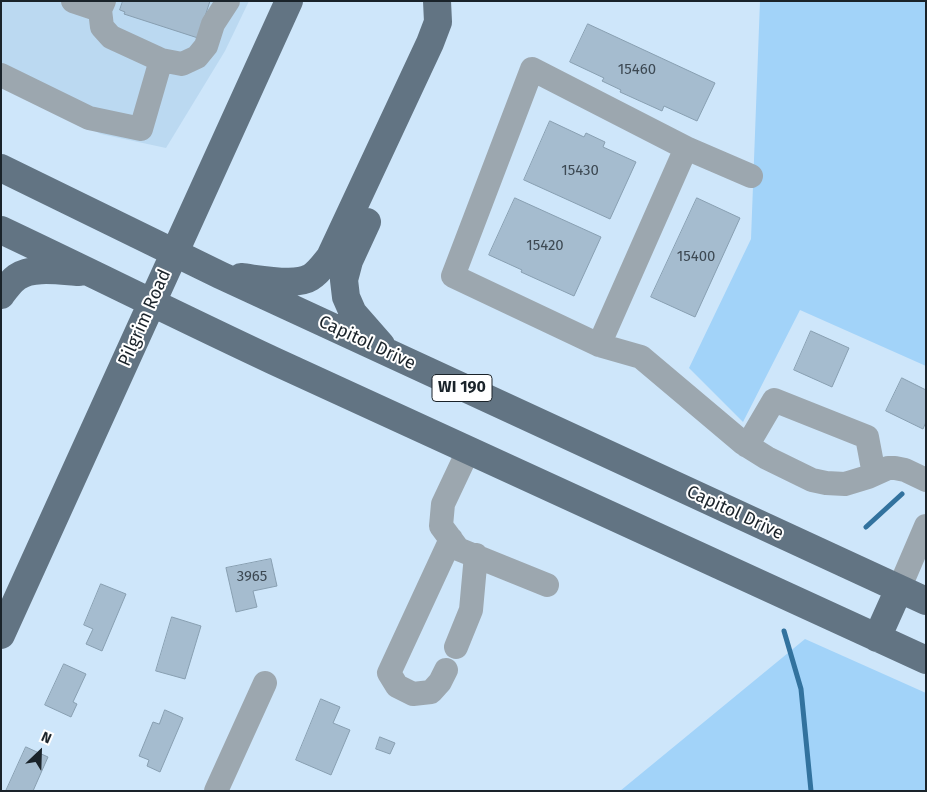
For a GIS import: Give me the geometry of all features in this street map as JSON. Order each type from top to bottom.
[{"type":"main road","name":"Pilgrim Road","points":[[5,618],[132,347],[288,1]]},
{"type":"main road","points":[[220,275],[292,282],[310,278],[320,270],[330,257],[430,43],[438,22],[438,1]]},
{"type":"main road","points":[[391,355],[353,313],[346,297],[344,280],[349,261],[455,31],[456,1]]},
{"type":"main road","name":"Capitol Drive","points":[[1,168],[220,275],[926,601]]},
{"type":"main road","points":[[1,230],[271,360],[926,660]]},
{"type":"main road","points":[[1,295],[17,276],[28,271],[90,272]]},
{"type":"main road","points":[[877,638],[898,589]]},
{"type":"street","points":[[72,1],[102,6],[102,27],[111,37],[161,60],[182,64],[197,57],[206,46],[214,13],[228,1]]},
{"type":"street","points":[[1,75],[89,118],[141,129],[161,60]]},
{"type":"street","points":[[751,176],[686,148],[532,69],[453,276],[599,345],[641,357],[747,446],[812,480],[845,484],[888,468],[905,470],[926,480]]},
{"type":"street","points":[[599,345],[686,148]]},
{"type":"street","points":[[747,446],[774,400],[867,437],[874,474]]},
{"type":"street","points":[[468,451],[443,504],[441,526],[458,549],[547,584]]},
{"type":"street","points":[[898,589],[926,526]]},
{"type":"street","points":[[446,670],[440,682],[431,692],[413,694],[397,686],[389,673],[451,539]]},
{"type":"street","points":[[456,647],[471,610],[476,556]]},
{"type":"street","points":[[216,791],[265,683]]},
{"type":"shaded area","points":[[1,1],[249,1],[225,51],[166,148],[101,134],[1,85]]},
{"type":"shaded area","points":[[760,1],[926,1],[926,366],[800,310],[743,422],[689,368],[751,239]]},
{"type":"shaded area","points":[[805,639],[926,693],[926,791],[620,791]]},
{"type":"building","points":[[123,1],[210,1],[198,38],[124,14],[125,12],[120,10]]},
{"type":"building","points":[[588,24],[715,83],[697,121],[664,106],[662,111],[620,92],[621,90],[602,81],[604,78],[570,62]]},
{"type":"building","points":[[550,121],[584,137],[586,133],[605,142],[603,147],[636,162],[610,219],[524,180]]},
{"type":"building","points":[[515,198],[601,237],[574,296],[489,255]]},
{"type":"building","points":[[697,198],[740,218],[695,317],[651,297]]},
{"type":"building","points":[[811,331],[849,348],[832,387],[794,370]]},
{"type":"building","points":[[902,378],[926,390],[926,422],[923,429],[886,411]]},
{"type":"building","points":[[271,559],[277,586],[253,591],[257,607],[236,612],[226,568]]},
{"type":"building","points":[[101,584],[126,594],[102,651],[86,644],[93,629],[84,625]]},
{"type":"building","points":[[172,617],[201,626],[185,679],[156,671]]},
{"type":"building","points":[[64,664],[86,674],[73,702],[77,704],[71,717],[45,705]]},
{"type":"building","points":[[321,699],[340,707],[333,723],[350,730],[331,775],[296,760]]},
{"type":"building","points":[[165,710],[183,718],[160,772],[147,766],[149,760],[139,756],[153,722],[159,724]]},
{"type":"building","points":[[380,737],[395,743],[390,754],[376,749]]},
{"type":"building","points":[[26,747],[48,757],[33,791],[6,791]]},
{"type":"waterway","points":[[866,527],[902,494]]},
{"type":"waterway","points":[[784,631],[801,689],[811,791]]}]
